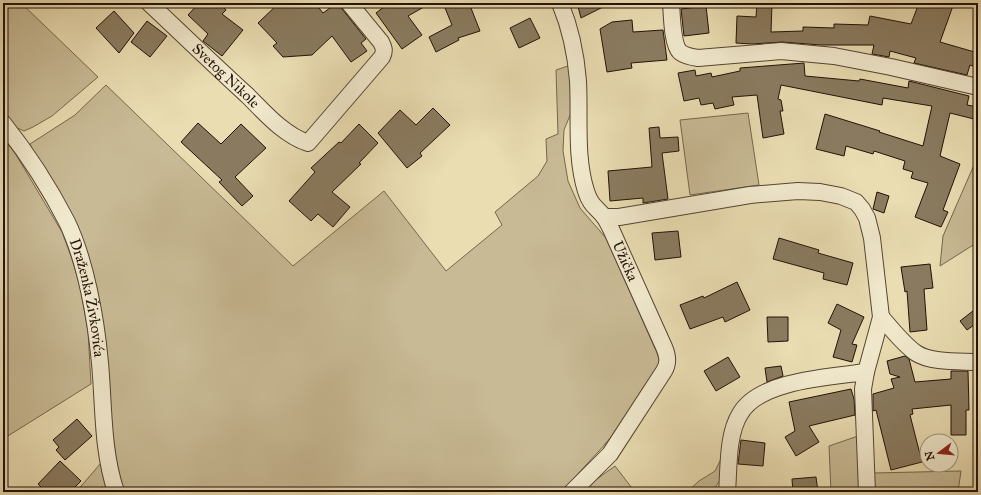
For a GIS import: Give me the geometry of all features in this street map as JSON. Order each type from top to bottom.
[{"type":"street","name":"Svetog Nikole","points":[[149,3],[210,62],[280,126],[294,137],[308,143],[384,53],[384,48],[381,42],[349,3]]},
{"type":"street","name":"Užička","points":[[560,3],[571,35],[578,81],[579,139],[582,177],[592,204],[605,217],[626,260],[668,358],[668,365],[610,454],[572,492]]},
{"type":"street","points":[[671,3],[676,46],[680,52],[691,57],[698,58],[781,52],[834,56],[891,67],[978,87]]},
{"type":"street","name":"Draženka Živkovića","points":[[3,123],[39,174],[67,223],[86,279],[94,319],[100,363],[106,446],[116,492]]},
{"type":"street","points":[[605,217],[619,217],[771,193],[820,192],[848,198],[856,202],[867,218],[872,238],[881,317],[866,372],[863,389],[867,492]]},
{"type":"street","points":[[881,317],[916,353],[925,357],[938,359],[978,362]]},
{"type":"street","points":[[719,492],[728,485],[732,438],[735,425],[740,413],[757,397],[771,389],[794,383],[866,372]]},
{"type":"shaded area","points":[[3,3],[21,3],[98,77],[52,116],[24,131],[17,128],[3,112]]},
{"type":"shaded area","points":[[571,65],[571,113],[564,130],[563,151],[568,181],[580,208],[606,238],[657,353],[660,363],[624,422],[561,492],[124,492],[115,464],[96,291],[30,144],[75,115],[106,85],[293,266],[384,191],[446,271],[502,225],[495,212],[538,176],[547,161],[546,139],[558,134],[556,70]]},
{"type":"shaded area","points":[[748,113],[759,185],[690,195],[680,120]]},
{"type":"shaded area","points":[[3,137],[15,153],[62,232],[72,259],[80,286],[88,331],[91,384],[3,439]]},
{"type":"shaded area","points":[[978,161],[978,242],[940,266],[943,236],[974,165]]},
{"type":"shaded area","points":[[858,436],[862,492],[831,492],[829,446]]},
{"type":"shaded area","points":[[722,457],[722,477],[712,492],[687,492],[699,481],[715,471]]},
{"type":"shaded area","points":[[101,463],[109,492],[76,492]]},
{"type":"shaded area","points":[[615,466],[635,492],[582,492],[590,484]]},
{"type":"shaded area","points":[[959,471],[961,471],[958,492],[874,492],[873,473],[959,473]]},
{"type":"building","points":[[199,3],[219,3],[226,10],[222,14],[243,30],[222,56],[203,41],[208,34],[188,15]]},
{"type":"building","points":[[279,3],[315,3],[323,13],[337,3],[340,3],[342,9],[366,39],[361,43],[367,51],[351,62],[332,36],[312,55],[283,57],[273,46],[277,43],[258,23]]},
{"type":"building","points":[[389,3],[431,3],[408,16],[422,35],[402,49],[376,13]]},
{"type":"building","points":[[443,3],[469,3],[480,31],[458,38],[459,40],[436,52],[429,37],[452,25]]},
{"type":"building","points":[[577,3],[611,3],[581,18]]},
{"type":"building","points":[[757,3],[772,3],[771,32],[803,31],[803,27],[834,28],[834,24],[868,25],[870,16],[911,24],[919,3],[954,3],[940,42],[978,53],[978,58],[975,67],[970,65],[967,75],[914,63],[916,58],[890,51],[889,57],[872,54],[874,45],[821,45],[782,42],[752,44],[736,43],[737,16],[756,17]]},
{"type":"building","points":[[706,6],[709,33],[684,36],[681,9]]},
{"type":"building","points":[[114,11],[134,33],[119,53],[96,28]]},
{"type":"building","points":[[530,18],[540,38],[519,48],[510,28]]},
{"type":"building","points":[[632,20],[633,32],[663,30],[667,60],[631,63],[632,68],[607,72],[600,29],[612,22]]},
{"type":"building","points":[[147,21],[167,36],[150,57],[131,42]]},
{"type":"building","points":[[804,63],[805,76],[859,81],[860,79],[908,88],[909,81],[969,96],[967,105],[978,107],[978,120],[950,113],[940,156],[960,164],[943,210],[948,212],[941,227],[915,217],[928,183],[911,178],[913,172],[903,169],[905,161],[874,151],[873,154],[846,146],[844,156],[816,149],[825,114],[923,146],[932,106],[883,98],[882,105],[781,85],[778,99],[781,100],[783,111],[780,111],[784,134],[763,138],[757,95],[732,97],[734,105],[715,109],[713,103],[701,105],[699,98],[684,101],[678,73],[695,70],[696,76],[711,73],[712,77],[740,71],[740,68]]},
{"type":"building","points":[[433,108],[450,125],[420,153],[422,156],[407,168],[378,133],[400,110],[416,125]]},
{"type":"building","points":[[198,123],[221,144],[241,124],[266,148],[235,177],[253,196],[242,206],[219,182],[222,180],[181,142]]},
{"type":"building","points":[[359,124],[378,143],[359,163],[361,164],[332,192],[350,207],[333,227],[318,214],[311,221],[289,201],[315,172],[311,168],[339,142],[341,143]]},
{"type":"building","points":[[659,127],[660,138],[678,137],[679,151],[662,153],[668,199],[643,203],[643,198],[610,201],[608,171],[652,167],[649,128]]},
{"type":"building","points":[[877,192],[889,196],[884,213],[873,209]]},
{"type":"building","points":[[678,231],[681,257],[655,260],[652,233]]},
{"type":"building","points":[[779,238],[819,250],[818,253],[853,263],[847,285],[823,279],[824,273],[773,259]]},
{"type":"building","points":[[930,264],[933,288],[924,289],[927,330],[910,332],[907,291],[905,292],[901,267]]},
{"type":"building","points":[[737,282],[750,310],[725,322],[723,317],[690,329],[680,305],[703,296],[704,298]]},
{"type":"building","points":[[837,304],[864,317],[852,344],[857,345],[852,362],[833,357],[841,330],[828,323]]},
{"type":"building","points":[[978,307],[978,322],[967,330],[960,321]]},
{"type":"building","points":[[767,317],[788,317],[788,341],[768,342]]},
{"type":"building","points":[[905,356],[909,359],[915,382],[951,379],[951,371],[968,371],[969,410],[966,410],[966,435],[951,433],[951,405],[912,409],[913,414],[910,415],[919,450],[919,463],[891,470],[876,410],[873,411],[873,394],[894,388],[891,379],[900,377],[890,374],[887,361]]},
{"type":"building","points":[[728,357],[740,377],[716,391],[704,371]]},
{"type":"building","points":[[781,366],[783,376],[767,382],[765,368]]},
{"type":"building","points":[[851,389],[854,399],[855,415],[809,426],[819,442],[796,456],[785,437],[795,431],[789,402]]},
{"type":"building","points":[[77,419],[92,436],[65,460],[56,450],[59,447],[53,440]]},
{"type":"building","points":[[741,440],[765,443],[763,466],[738,464]]},
{"type":"building","points":[[60,461],[81,481],[70,492],[46,492],[38,484]]},
{"type":"building","points":[[816,477],[818,492],[793,492],[792,479]]}]
